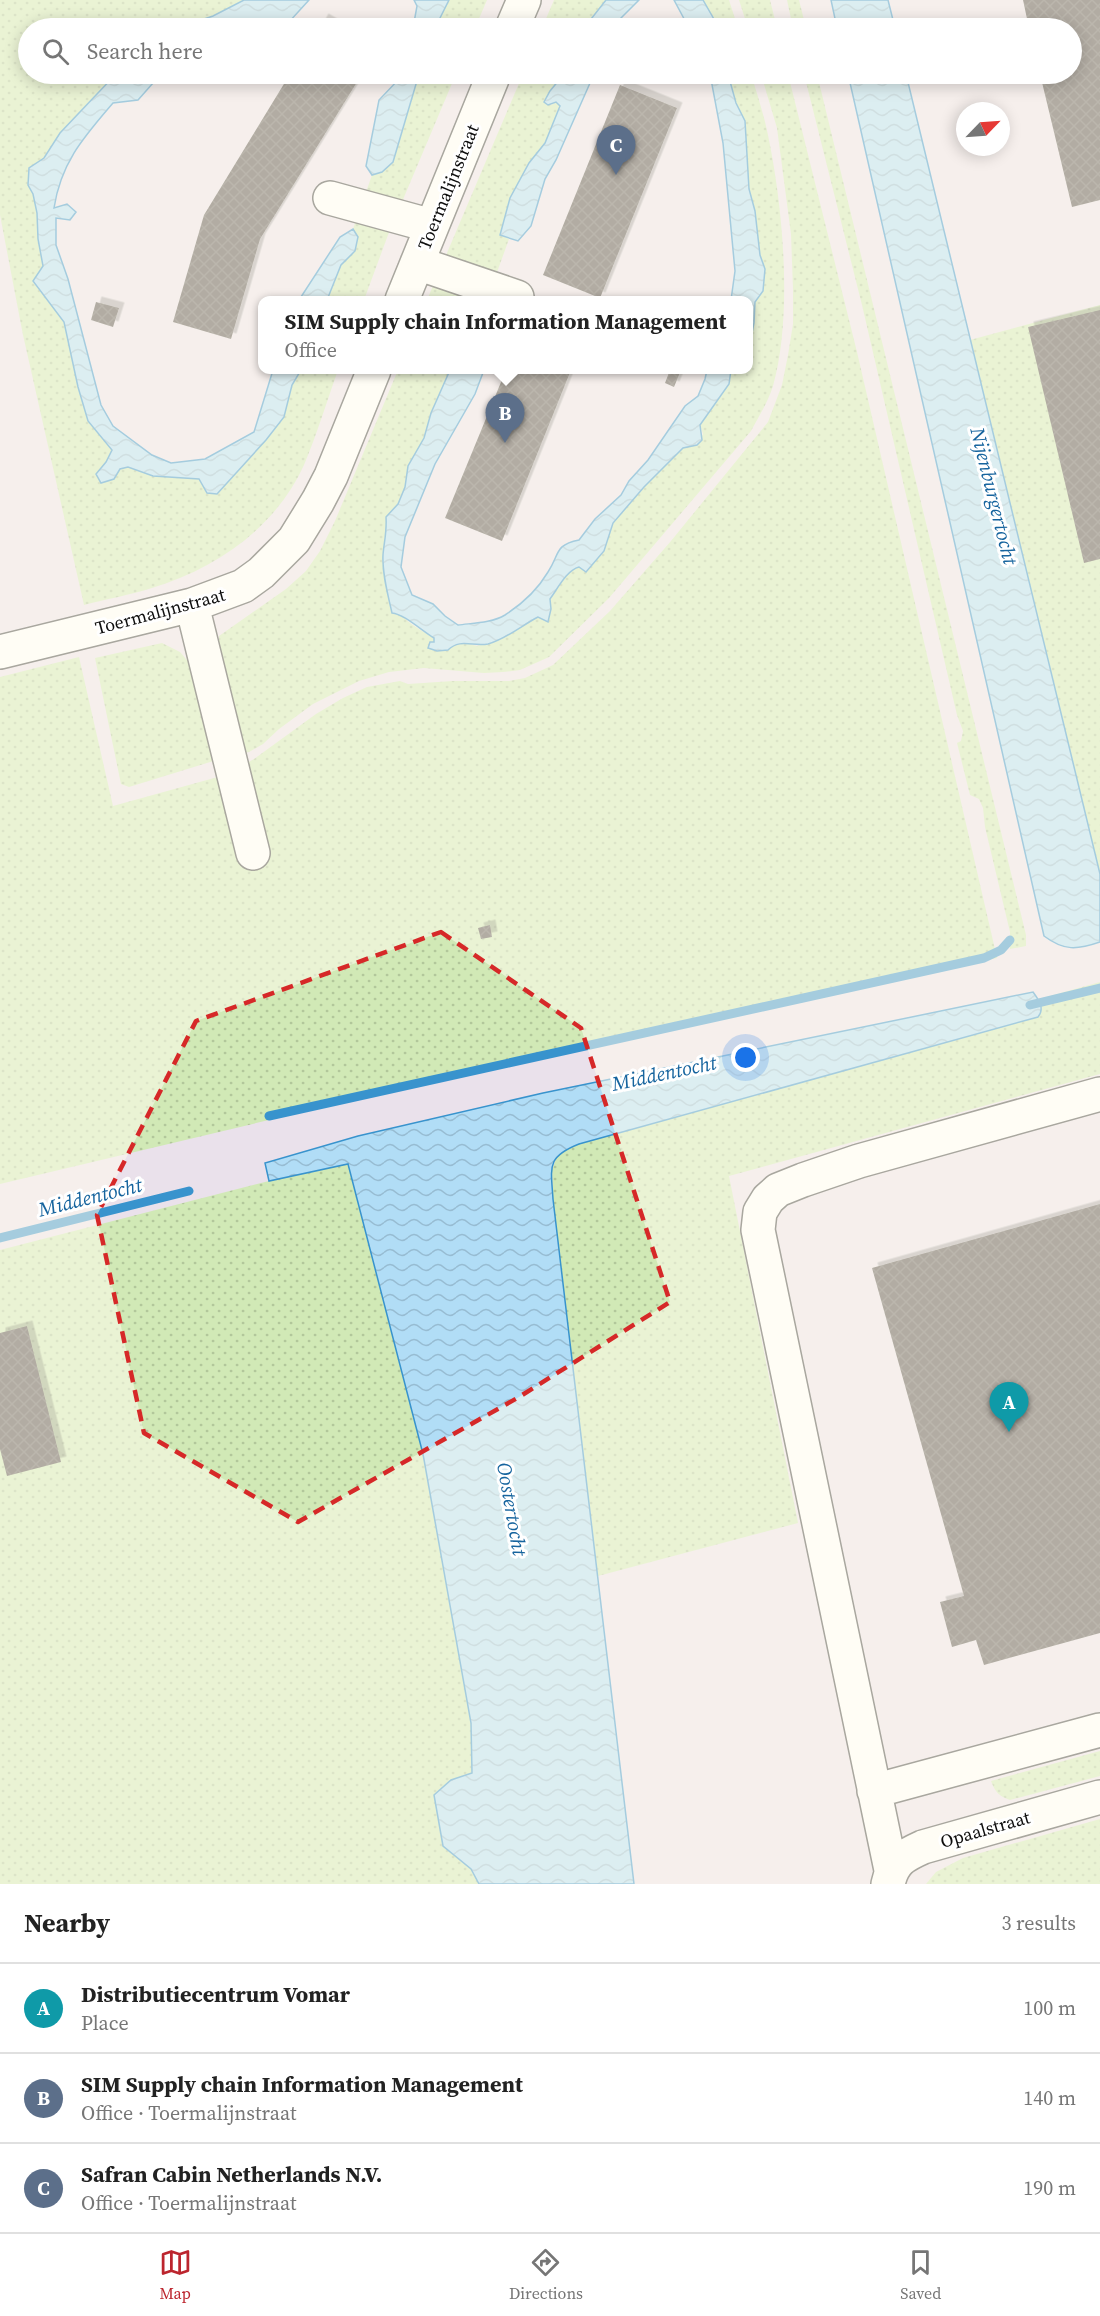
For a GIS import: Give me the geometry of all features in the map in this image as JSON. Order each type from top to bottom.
[{"type":"street","points":[[516,18],[524,0]]},
{"type":"street","name":"Toermalijnstraat","points":[[404,296],[490,84]]},
{"type":"street","points":[[330,198],[432,226]]},
{"type":"street","points":[[417,263],[513,296]]},
{"type":"street","name":"Toermalijnstraat","points":[[1,645],[192,605],[243,586],[280,556],[294,540],[331,476],[372,374]]},
{"type":"street","points":[[192,605],[253,853]]},
{"type":"street","points":[[890,1877],[758,1230],[760,1212],[768,1199],[778,1190],[814,1176],[1100,1094]]},
{"type":"street","points":[[874,1791],[1100,1730]]},
{"type":"street","name":"Opaalstraat","points":[[890,1877],[904,1856],[923,1847],[1100,1797]]},
{"type":"highlighted area","points":[[441,932],[581,1028],[670,1302],[519,1397],[298,1522],[144,1433],[97,1215],[196,1021]]},
{"type":"shaded area","points":[[0,0],[1100,0],[1100,1884],[0,1884]]},
{"type":"green space","points":[[0,0],[244,0],[207,18],[18,18],[18,84],[107,84],[61,133],[44,158],[29,168],[28,185],[33,194],[37,213],[38,239],[43,266],[33,282],[64,322],[88,421],[112,450],[96,474],[114,478],[120,469],[128,467],[153,476],[199,479],[207,493],[284,417],[292,385],[299,374],[337,374],[304,465],[292,488],[260,526],[221,557],[176,580],[84,605],[23,335],[0,215]]},
{"type":"green space","points":[[449,0],[487,0],[479,18],[440,18]]},
{"type":"green space","points":[[554,0],[606,0],[592,18],[546,18]]},
{"type":"green space","points":[[703,0],[729,0],[735,18],[713,18]]},
{"type":"green space","points":[[739,0],[770,0],[774,18],[745,18]]},
{"type":"green space","points":[[787,0],[799,0],[804,18],[791,18]]},
{"type":"green space","points":[[416,84],[452,84],[388,235],[365,296],[329,296],[341,265],[355,250],[358,237],[353,229],[372,175],[382,172],[393,162]]},
{"type":"green space","points":[[519,84],[556,84],[550,91],[551,105],[556,102],[560,106],[545,143],[529,163],[510,198],[500,235],[509,239],[488,296],[429,296]]},
{"type":"green space","points":[[731,84],[754,84],[773,164],[784,261],[783,327],[779,358],[771,392],[751,431],[609,598],[549,657],[520,670],[484,673],[424,668],[389,672],[359,681],[313,704],[263,744],[249,752],[239,754],[219,654],[219,636],[286,589],[306,571],[320,551],[335,521],[396,374],[448,374],[431,413],[424,438],[408,466],[405,487],[398,504],[386,517],[383,554],[385,577],[400,613],[407,621],[434,638],[434,642],[453,645],[463,642],[477,646],[538,617],[548,621],[551,609],[550,599],[567,576],[579,567],[586,572],[604,551],[613,523],[644,487],[683,448],[697,445],[703,434],[700,425],[729,384],[730,374],[753,374],[755,302],[763,291],[765,269],[760,255],[755,211],[749,189],[745,121],[736,103]]},
{"type":"green space","points":[[764,84],[790,84],[857,352],[997,958],[307,1111],[0,1184],[0,677],[79,657],[113,806],[225,775],[254,759],[316,714],[367,687],[400,681],[408,684],[509,681],[525,678],[553,665],[610,611],[671,541],[768,422],[782,385],[793,324],[791,234],[777,128]]},
{"type":"green space","points":[[807,84],[819,84],[1026,935],[1026,946],[1010,949],[1010,932],[985,827],[983,808],[979,799],[970,795],[957,743],[961,741],[963,731],[957,715],[862,305]]},
{"type":"green space","points":[[1100,305],[1100,874],[970,340]]},
{"type":"green space","points":[[162,643],[180,652],[199,674],[220,759],[129,787],[121,784],[95,658]]},
{"type":"green space","points":[[1100,982],[1100,1074],[729,1176],[798,1523],[598,1576],[553,1199],[552,1170],[558,1153],[579,1144],[1037,1017],[1041,1008],[1039,999]]},
{"type":"green space","points":[[348,1163],[423,1454],[471,1723],[472,1773],[451,1780],[443,1846],[471,1869],[479,1884],[0,1884],[0,1250]]},
{"type":"green space","points":[[1100,1751],[1100,1776],[1010,1800],[998,1793],[991,1781]]},
{"type":"green space","points":[[1100,1819],[1100,1884],[926,1884],[936,1872],[963,1858]]},
{"type":"water","points":[[244,0],[309,0],[293,18],[207,18]]},
{"type":"water","points":[[414,0],[449,0],[440,18],[415,18],[417,6]]},
{"type":"water","points":[[606,0],[639,0],[621,18],[592,18]]},
{"type":"water","points":[[674,0],[703,0],[713,18],[684,18]]},
{"type":"water","points":[[831,0],[888,0],[892,18],[835,18]]},
{"type":"water","points":[[107,84],[152,84],[138,100],[113,103],[93,127],[68,164],[57,192],[54,208],[67,204],[76,212],[70,220],[56,218],[56,245],[68,279],[101,405],[113,426],[152,455],[171,463],[205,459],[254,432],[272,374],[299,374],[292,385],[284,417],[217,494],[207,493],[199,479],[153,476],[128,467],[120,469],[114,479],[101,483],[96,474],[112,450],[88,421],[64,322],[33,281],[43,266],[38,239],[37,213],[33,194],[28,185],[29,168],[44,158],[60,133]]},
{"type":"water","points":[[394,84],[416,84],[393,162],[382,172],[372,175],[366,166],[379,100]]},
{"type":"water","points":[[556,84],[590,84],[556,160],[545,179],[531,226],[518,241],[500,235],[510,198],[529,163],[545,143],[560,106],[556,102],[548,105],[544,102]]},
{"type":"water","points":[[712,84],[731,84],[736,103],[745,121],[749,189],[755,211],[760,255],[765,269],[763,291],[755,302],[753,328],[753,296],[732,296],[735,271],[723,143]]},
{"type":"water","name":"Nijenburgertocht","points":[[850,84],[908,84],[1100,874],[1100,942],[1071,948],[1064,947],[1044,936]]},
{"type":"water","points":[[353,229],[358,237],[355,251],[341,265],[329,296],[302,296],[340,237]]},
{"type":"water","points":[[448,374],[482,374],[475,394],[435,464],[405,537],[401,567],[412,595],[433,604],[458,625],[482,622],[500,618],[529,596],[552,566],[561,548],[579,540],[595,519],[621,495],[685,406],[698,396],[706,374],[730,374],[729,384],[700,425],[702,440],[697,445],[683,448],[644,487],[613,523],[604,551],[586,572],[579,567],[567,576],[550,599],[551,609],[548,622],[538,617],[495,642],[482,645],[457,644],[448,650],[437,651],[428,648],[430,642],[434,642],[434,638],[392,613],[383,562],[386,517],[398,504],[405,487],[408,466],[424,438],[431,413]]},
{"type":"water","name":"Oostertocht","points":[[1033,992],[1041,1008],[1038,1017],[579,1144],[568,1149],[556,1159],[552,1171],[553,1199],[634,1884],[479,1884],[471,1869],[443,1846],[434,1795],[451,1780],[472,1773],[471,1723],[423,1454],[348,1164],[269,1181],[265,1163],[358,1136],[543,1093]]},
{"type":"building","points":[[1023,0],[1100,0],[1100,200],[1072,207],[1042,84],[1082,84],[1082,18],[1027,18]]},
{"type":"building","points":[[284,84],[356,84],[260,239],[231,339],[173,322],[204,215]]},
{"type":"building","points":[[620,85],[677,108],[601,296],[595,296],[543,275]]},
{"type":"building","points":[[96,302],[119,308],[113,327],[91,320]]},
{"type":"building","points":[[1100,310],[1100,559],[1084,563],[1028,327]]},
{"type":"building","points":[[504,374],[569,374],[502,541],[445,518]]},
{"type":"building","points":[[668,374],[679,374],[674,387],[665,383]]},
{"type":"building","points":[[490,925],[492,937],[481,939],[478,928]]},
{"type":"building","points":[[1100,1204],[1100,1633],[984,1665],[976,1640],[952,1647],[940,1602],[964,1596],[872,1268]]},
{"type":"building","points":[[27,1326],[61,1462],[7,1476],[0,1449],[0,1333]]},
{"type":"waterway","name":"Middentocht","points":[[269,1116],[984,958],[1001,950],[1010,940]]},
{"type":"waterway","name":"Middentocht","points":[[1030,1005],[1100,988]]},
{"type":"waterway","name":"Middentocht","points":[[0,1238],[189,1191]]},
{"type":"place","name":"Safran Cabin Netherlands N.V.","points":[[616,175]]},
{"type":"place","name":"SIM Supply chain Information Management","points":[[505,443]]},
{"type":"place","name":"Distributiecentrum Vomar","points":[[1009,1432]]}]
